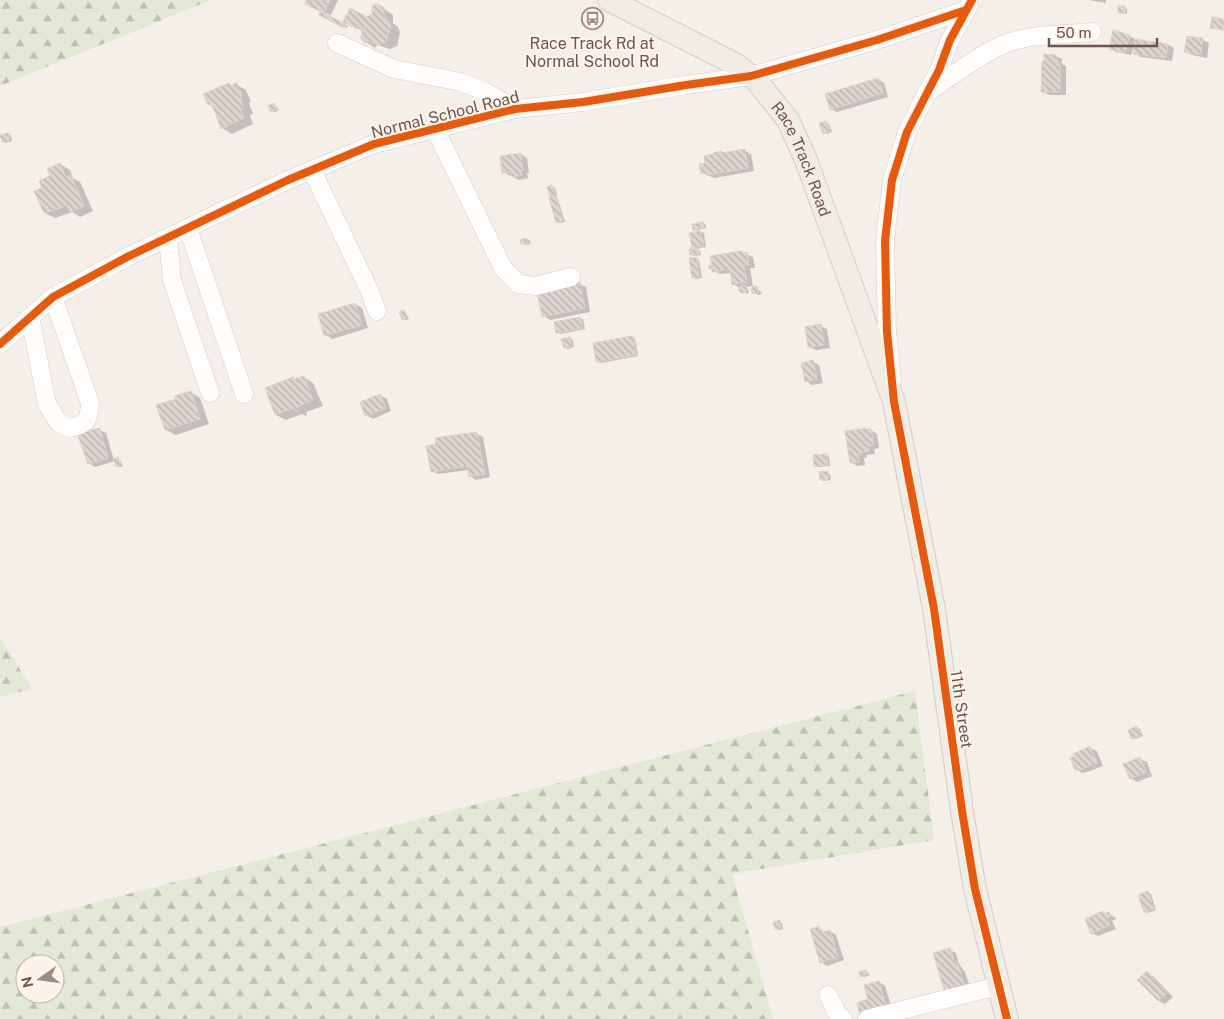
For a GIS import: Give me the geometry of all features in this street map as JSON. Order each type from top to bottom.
[{"type":"main road","name":"Race Track Road","points":[[609,0],[736,64],[751,76],[788,120],[802,152],[894,402]]},
{"type":"main road","name":"11th Street","points":[[894,402],[934,609],[962,811],[974,879],[1007,1019]]},
{"type":"street","name":"Normal School Road","points":[[0,344],[53,297],[188,228],[312,170],[374,144],[514,109],[583,102],[751,76],[877,40],[966,9]]},
{"type":"street","points":[[894,402],[887,332],[885,241],[892,180],[907,132],[966,9]]},
{"type":"street","points":[[925,94],[976,59],[1001,45],[1032,37],[1092,32]]},
{"type":"street","points":[[337,43],[394,69],[461,82],[484,91],[514,109]]},
{"type":"street","points":[[435,129],[503,268],[518,284],[536,286],[571,277]]},
{"type":"street","points":[[312,170],[370,292],[377,311]]},
{"type":"street","points":[[188,228],[244,394]]},
{"type":"street","points":[[168,238],[172,280],[210,393]]},
{"type":"street","points":[[30,317],[47,404],[58,422],[69,428],[82,426],[89,417],[90,403],[53,297]]},
{"type":"street","points":[[867,1019],[998,986]]},
{"type":"street","points":[[828,995],[838,1015],[843,1019]]},
{"type":"green space","points":[[0,0],[211,0],[0,86]]},
{"type":"green space","points":[[0,637],[32,689],[0,697]]},
{"type":"green space","points":[[915,691],[934,840],[732,874],[773,1019],[0,1019],[0,927]]},
{"type":"building","points":[[306,0],[330,0],[324,13],[305,4]]},
{"type":"building","points":[[375,4],[384,8],[384,16],[391,27],[388,40],[380,45],[367,41],[365,43],[360,37],[362,35],[361,28],[358,27],[357,29],[343,22],[350,8],[367,17],[372,14],[372,7]]},
{"type":"building","points":[[1118,6],[1125,6],[1125,13],[1118,13]]},
{"type":"building","points":[[321,11],[346,24],[344,28],[319,15]]},
{"type":"building","points":[[1212,17],[1224,19],[1224,30],[1210,28]]},
{"type":"building","points":[[1113,30],[1130,35],[1125,53],[1109,49]]},
{"type":"building","points":[[1187,36],[1203,38],[1201,55],[1184,52]]},
{"type":"building","points":[[1135,39],[1168,44],[1166,58],[1133,54]]},
{"type":"building","points":[[1044,54],[1056,55],[1056,61],[1060,61],[1060,92],[1041,92]]},
{"type":"building","points":[[878,78],[883,93],[830,110],[825,94]]},
{"type":"building","points":[[229,83],[230,86],[237,83],[242,96],[240,97],[244,108],[241,110],[244,118],[221,129],[211,104],[208,105],[203,94]]},
{"type":"building","points":[[274,103],[277,109],[271,112],[268,106]]},
{"type":"building","points":[[826,121],[830,131],[823,134],[819,123]]},
{"type":"building","points":[[8,133],[10,140],[2,142],[0,135]]},
{"type":"building","points":[[745,149],[748,168],[707,175],[706,173],[701,174],[699,164],[705,163],[704,156],[722,151],[722,153]]},
{"type":"building","points":[[521,153],[522,175],[512,177],[511,172],[502,173],[500,156]]},
{"type":"building","points":[[60,163],[66,177],[71,175],[84,206],[70,212],[66,204],[61,208],[44,213],[34,191],[42,188],[39,181],[50,176],[47,169]]},
{"type":"building","points":[[552,185],[555,195],[550,197],[547,187]]},
{"type":"building","points":[[556,196],[563,221],[556,223],[549,198]]},
{"type":"building","points":[[703,222],[704,227],[693,230],[692,224]]},
{"type":"building","points":[[701,231],[704,246],[692,248],[689,233]]},
{"type":"building","points":[[527,238],[528,243],[521,244],[520,240]]},
{"type":"building","points":[[698,248],[699,254],[690,255],[689,249]]},
{"type":"building","points":[[741,251],[742,253],[747,252],[749,265],[744,265],[747,282],[732,285],[730,269],[712,272],[712,268],[709,269],[709,265],[712,265],[710,256]]},
{"type":"building","points":[[697,257],[699,277],[692,278],[689,258]]},
{"type":"building","points":[[580,282],[585,308],[542,317],[537,291]]},
{"type":"building","points":[[743,285],[747,289],[743,293],[739,289]]},
{"type":"building","points":[[755,286],[759,290],[755,294],[751,290]]},
{"type":"building","points":[[355,303],[362,325],[324,336],[318,314]]},
{"type":"building","points":[[404,310],[407,317],[402,320],[399,312]]},
{"type":"building","points":[[580,317],[583,328],[556,333],[554,322]]},
{"type":"building","points":[[821,324],[824,345],[808,347],[805,327]]},
{"type":"building","points":[[633,336],[636,355],[596,362],[593,343]]},
{"type":"building","points":[[570,337],[572,346],[564,348],[561,339]]},
{"type":"building","points":[[813,360],[817,379],[805,382],[801,363]]},
{"type":"building","points":[[304,376],[313,400],[297,407],[298,410],[295,411],[294,408],[275,415],[265,388],[293,377],[294,379]]},
{"type":"building","points":[[191,391],[200,419],[165,430],[156,405],[176,399],[175,396]]},
{"type":"building","points":[[380,394],[386,408],[365,416],[360,402]]},
{"type":"building","points":[[100,428],[108,458],[88,464],[77,433]]},
{"type":"building","points":[[871,429],[874,445],[868,446],[869,451],[861,452],[858,455],[859,462],[850,463],[845,431]]},
{"type":"building","points":[[477,432],[485,474],[469,477],[467,466],[431,472],[426,446],[436,444],[435,438]]},
{"type":"building","points":[[827,454],[828,465],[814,466],[813,455]]},
{"type":"building","points":[[118,457],[121,464],[116,467],[113,459]]},
{"type":"building","points":[[828,471],[828,479],[820,480],[819,472]]},
{"type":"building","points":[[1137,726],[1141,735],[1131,739],[1128,730]]},
{"type":"building","points":[[1090,746],[1097,763],[1080,770],[1079,768],[1075,770],[1070,758],[1074,756],[1073,754]]},
{"type":"building","points":[[1140,757],[1146,772],[1130,779],[1123,764]]},
{"type":"building","points":[[1148,891],[1154,909],[1144,912],[1138,895]]},
{"type":"building","points":[[1103,911],[1105,914],[1109,912],[1111,916],[1107,918],[1110,925],[1091,934],[1085,919]]},
{"type":"building","points":[[780,920],[781,928],[775,929],[773,922]]},
{"type":"building","points":[[819,926],[821,933],[830,930],[838,957],[820,963],[810,929]]},
{"type":"building","points":[[950,948],[954,961],[956,961],[959,967],[965,987],[945,993],[933,953]]},
{"type":"building","points":[[866,970],[868,974],[860,977],[859,972]]},
{"type":"building","points":[[1147,971],[1167,993],[1158,1001],[1137,980]]},
{"type":"building","points":[[879,981],[887,1009],[860,1015],[857,1003],[868,999],[864,985]]},
{"type":"cycle path","points":[[972,0],[950,40],[939,70],[907,132],[892,180],[885,241],[887,332],[894,402],[934,609],[962,811],[975,889],[1007,1019]]},
{"type":"cycle path","points":[[0,344],[53,297],[129,256],[288,180],[374,144],[515,109],[583,102],[751,76],[877,40],[966,10]]},
{"type":"place","name":"Race Track Rd at Normal School Rd","points":[[592,19]]}]
